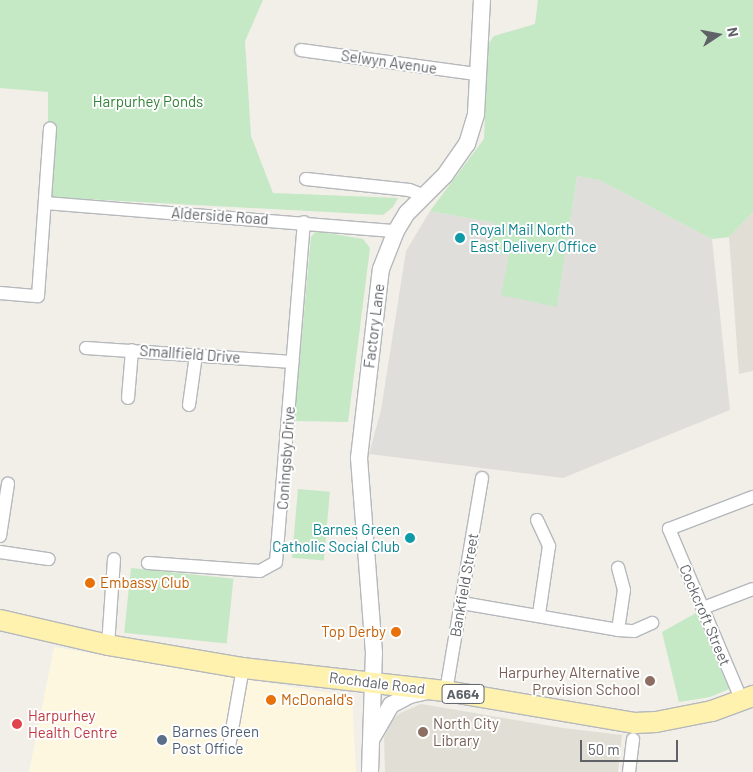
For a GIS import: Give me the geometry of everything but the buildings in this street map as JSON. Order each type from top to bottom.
[{"type":"main road","name":"Rochdale Road","points":[[0,620],[108,645],[243,668],[442,691],[635,723],[681,718],[747,698]]},
{"type":"street","name":"Factory Lane","points":[[370,772],[369,746],[373,645],[359,458],[382,269],[396,231],[423,195],[445,175],[467,144],[476,114],[482,0]]},
{"type":"street","name":"Selwyn Avenue","points":[[301,50],[477,74]]},
{"type":"street","points":[[0,293],[38,296],[50,128]]},
{"type":"street","points":[[306,179],[409,190],[423,195]]},
{"type":"street","name":"Alderside Road","points":[[45,203],[304,222],[396,231]]},
{"type":"street","name":"Coningsby Drive","points":[[148,562],[260,572],[276,562],[304,222]]},
{"type":"street","name":"Smallfield Drive","points":[[86,348],[293,362]]},
{"type":"street","points":[[128,398],[132,350]]},
{"type":"street","points":[[189,405],[196,355]]},
{"type":"street","name":"Bankfield Street","points":[[442,691],[462,603],[482,478]]},
{"type":"street","points":[[0,536],[8,484]]},
{"type":"street","name":"Cockcroft Street","points":[[747,698],[702,608],[669,529],[753,497]]},
{"type":"street","points":[[537,520],[549,546],[539,614]]},
{"type":"street","points":[[0,552],[48,559]]},
{"type":"street","points":[[108,645],[114,559]]},
{"type":"street","points":[[618,568],[624,590],[618,630]]},
{"type":"street","points":[[702,608],[753,589]]},
{"type":"street","points":[[462,603],[539,614],[618,630],[634,631],[652,623]]},
{"type":"street","points":[[228,746],[243,668]]},
{"type":"street","points":[[369,746],[380,719],[392,705],[410,695],[442,691]]},
{"type":"street","points":[[629,772],[633,738]]},
{"type":"shaded area","points":[[577,176],[599,180],[712,239],[730,410],[563,478],[369,454],[381,410],[406,251],[430,211],[495,223],[509,255],[557,306]]},
{"type":"shaded area","points":[[753,212],[753,371],[739,374],[729,237]]},
{"type":"shaded area","points":[[54,647],[352,697],[356,772],[29,772]]},
{"type":"shaded area","points":[[421,704],[563,728],[622,735],[618,772],[385,772],[384,738],[390,722],[400,713]]},
{"type":"green space","name":"Harpurhey Ponds","points":[[0,0],[263,0],[245,41],[251,136],[273,193],[398,198],[393,207],[383,215],[48,197],[48,92],[0,88]]},
{"type":"green space","points":[[538,0],[753,0],[753,212],[729,237],[712,239],[599,180],[577,176],[557,307],[501,295],[509,255],[490,251],[495,223],[430,211],[484,139],[488,44],[494,36],[535,24]]},
{"type":"green space","points":[[316,231],[363,239],[370,248],[348,422],[294,421],[311,237]]},
{"type":"green space","points":[[298,489],[330,492],[324,561],[292,558]]},
{"type":"green space","points":[[131,568],[233,579],[227,643],[124,633]]},
{"type":"green space","points":[[696,613],[729,689],[710,697],[679,702],[662,632]]},
{"type":"place","name":"Royal Mail North East Delivery Office","points":[[460,238]]},
{"type":"place","name":"Barnes Green Catholic Social Club","points":[[410,538]]},
{"type":"place","name":"Embassy Club","points":[[90,583]]},
{"type":"place","name":"Top Derby","points":[[396,632]]},
{"type":"place","name":"Harpurhey Alternative Provision School","points":[[650,681]]},
{"type":"place","name":"McDonald's","points":[[271,700]]},
{"type":"place","name":"Harpurhey Health Centre","points":[[17,724]]},
{"type":"place","name":"North City Library","points":[[423,732]]},
{"type":"place","name":"Barnes Green Post Office","points":[[162,740]]}]
